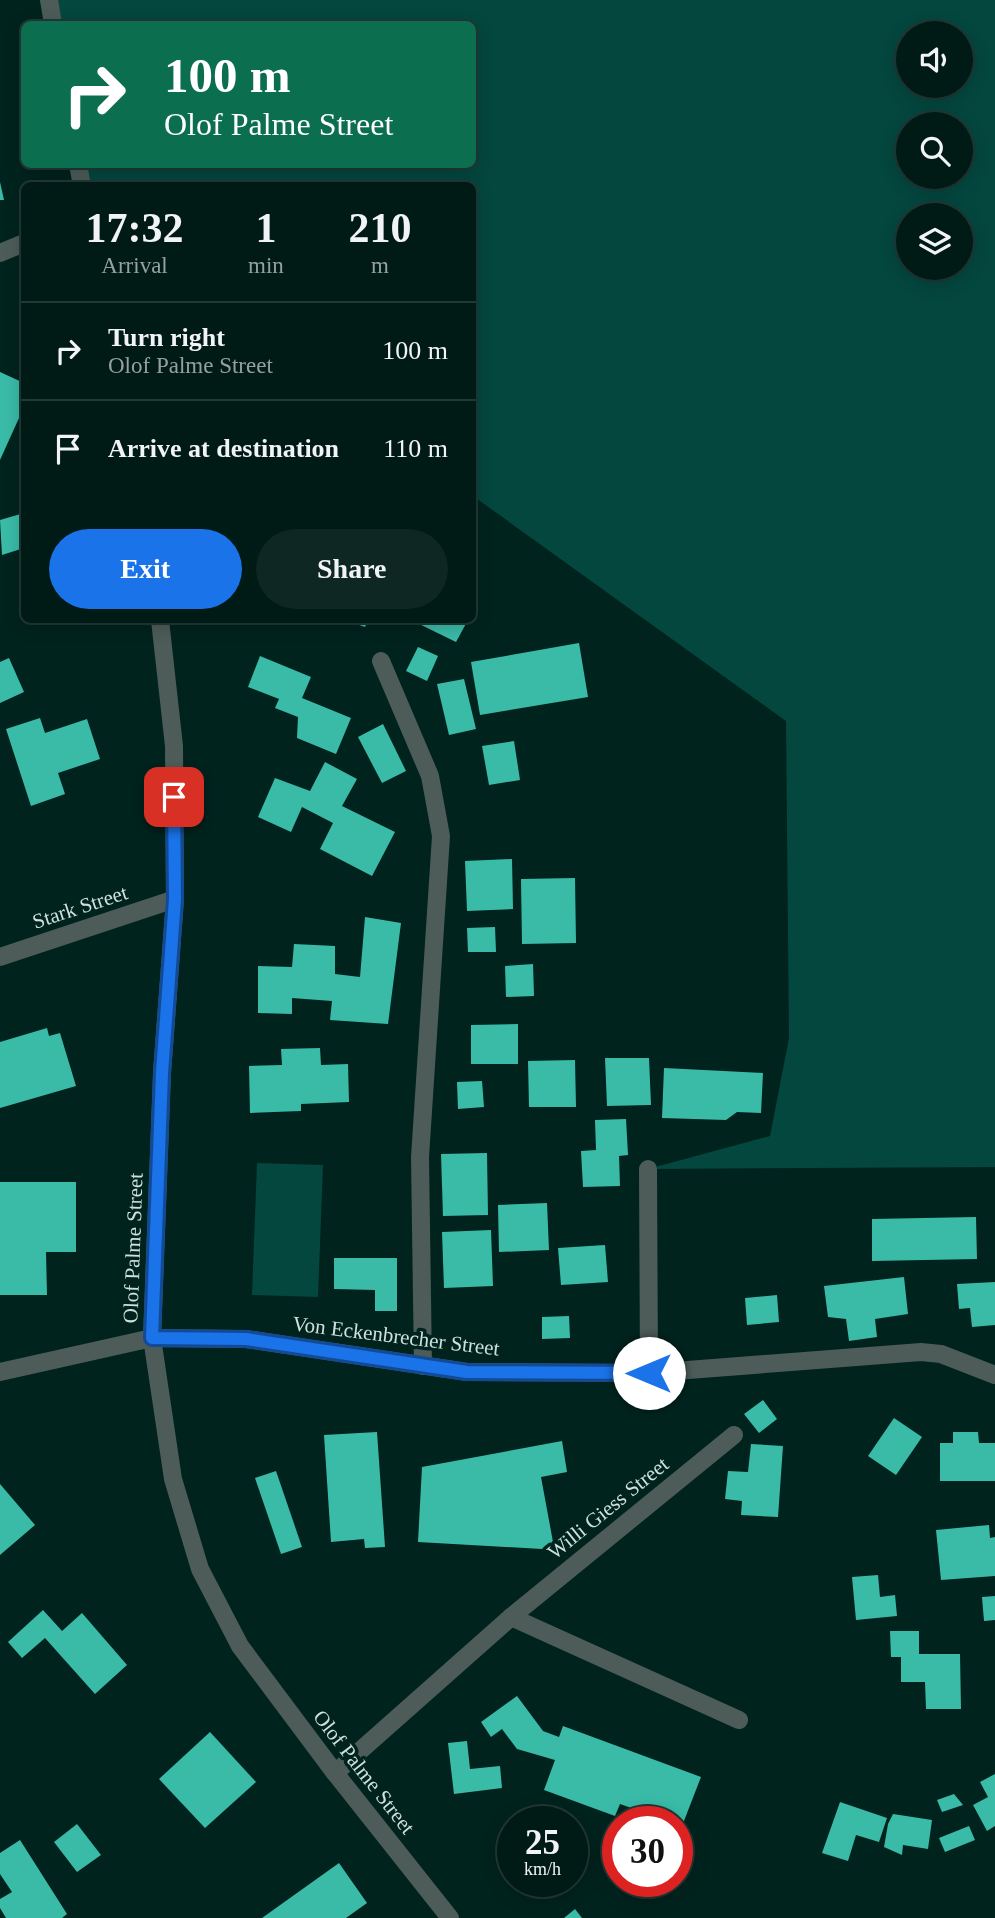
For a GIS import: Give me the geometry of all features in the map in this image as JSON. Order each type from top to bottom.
[{"type":"street","points":[[49,0],[52,21]]},
{"type":"street","points":[[0,253],[21,244]]},
{"type":"street","name":"Olof Palme Street","points":[[160,623],[174,746],[175,899],[162,1073],[152,1338],[173,1479],[200,1569],[240,1646],[335,1773],[450,1918]]},
{"type":"street","points":[[381,661],[430,776],[441,836],[420,1157],[424,1366]]},
{"type":"street","name":"Stark Street","points":[[0,957],[175,899]]},
{"type":"street","points":[[648,1169],[649,1373]]},
{"type":"street","name":"Von Eckenbrecher Street","points":[[0,1372],[152,1338],[246,1339],[467,1372],[649,1373],[902,1351],[942,1354],[995,1375]]},
{"type":"street","name":"Willi Giess Street","points":[[335,1773],[511,1617],[734,1435]]},
{"type":"street","points":[[511,1617],[739,1720]]},
{"type":"green space","points":[[48,0],[995,0],[995,1167],[648,1169],[770,1136],[789,1038],[786,721],[476,498],[476,182],[81,182],[79,168],[476,168],[476,21],[52,21]]},
{"type":"green space","points":[[257,1163],[323,1165],[318,1297],[252,1295]]},
{"type":"building","points":[[0,182],[4,200],[0,200]]},
{"type":"building","points":[[0,372],[21,382],[21,414],[0,460]]},
{"type":"building","points":[[21,514],[21,549],[2,555],[0,520]]},
{"type":"building","points":[[417,623],[466,623],[456,642]]},
{"type":"building","points":[[579,643],[588,697],[480,715],[471,662]]},
{"type":"building","points":[[418,647],[438,656],[427,681],[406,671]]},
{"type":"building","points":[[260,656],[311,677],[302,698],[351,718],[336,754],[297,738],[298,717],[275,708],[279,699],[248,687]]},
{"type":"building","points":[[9,658],[24,692],[0,703],[0,662]]},
{"type":"building","points":[[464,679],[476,729],[449,735],[437,684]]},
{"type":"building","points":[[40,718],[45,733],[87,719],[100,759],[58,773],[65,794],[31,806],[6,729]]},
{"type":"building","points":[[383,724],[406,771],[382,783],[358,737]]},
{"type":"building","points":[[514,741],[520,780],[489,785],[482,746]]},
{"type":"building","points":[[325,762],[357,779],[342,806],[395,832],[372,876],[320,849],[333,823],[302,807],[291,832],[258,817],[275,778],[310,791]]},
{"type":"building","points":[[512,859],[513,909],[467,911],[465,861]]},
{"type":"building","points":[[575,878],[576,943],[522,944],[521,879]]},
{"type":"building","points":[[365,917],[401,923],[388,1024],[330,1020],[332,1001],[292,998],[292,1014],[258,1013],[258,966],[292,967],[294,944],[335,946],[335,974],[360,977]]},
{"type":"building","points":[[495,927],[496,952],[468,952],[467,928]]},
{"type":"building","points":[[533,964],[534,996],[506,997],[505,966]]},
{"type":"building","points":[[518,1024],[518,1064],[471,1064],[471,1025]]},
{"type":"building","points":[[47,1028],[49,1036],[60,1033],[76,1086],[0,1108],[0,1042]]},
{"type":"building","points":[[320,1048],[321,1065],[348,1064],[349,1102],[301,1104],[301,1111],[250,1113],[249,1066],[282,1065],[281,1049]]},
{"type":"building","points":[[605,1058],[649,1058],[651,1105],[607,1106]]},
{"type":"building","points":[[575,1060],[576,1107],[529,1107],[528,1061]]},
{"type":"building","points":[[664,1068],[763,1073],[761,1113],[737,1112],[726,1120],[662,1118]]},
{"type":"building","points":[[482,1081],[484,1107],[458,1109],[457,1082]]},
{"type":"building","points":[[626,1119],[628,1155],[619,1156],[620,1186],[583,1187],[581,1151],[596,1150],[595,1120]]},
{"type":"building","points":[[487,1153],[488,1215],[443,1216],[441,1154]]},
{"type":"building","points":[[0,1182],[76,1182],[76,1252],[46,1252],[47,1295],[0,1295]]},
{"type":"building","points":[[547,1203],[549,1250],[499,1252],[498,1205]]},
{"type":"building","points":[[976,1217],[977,1259],[872,1261],[872,1219]]},
{"type":"building","points":[[491,1230],[493,1286],[444,1288],[442,1232]]},
{"type":"building","points":[[605,1245],[608,1282],[561,1285],[558,1248]]},
{"type":"building","points":[[334,1258],[397,1258],[397,1311],[375,1311],[375,1290],[334,1289]]},
{"type":"building","points":[[904,1277],[908,1314],[875,1319],[877,1337],[849,1341],[846,1319],[828,1317],[824,1286]]},
{"type":"building","points":[[995,1282],[995,1325],[972,1327],[970,1308],[959,1309],[957,1284]]},
{"type":"building","points":[[777,1295],[779,1322],[747,1325],[745,1298]]},
{"type":"building","points":[[569,1316],[570,1338],[542,1339],[542,1317]]},
{"type":"building","points":[[763,1400],[777,1419],[759,1433],[744,1414]]},
{"type":"building","points":[[894,1418],[922,1437],[896,1475],[868,1456]]},
{"type":"building","points":[[377,1432],[385,1547],[365,1548],[364,1539],[331,1542],[324,1435]]},
{"type":"building","points":[[953,1432],[978,1432],[979,1443],[995,1443],[995,1481],[940,1481],[940,1443],[953,1443]]},
{"type":"building","points":[[562,1441],[567,1472],[541,1477],[553,1542],[542,1549],[418,1542],[422,1467]]},
{"type":"building","points":[[751,1444],[783,1446],[778,1517],[741,1515],[742,1501],[725,1499],[728,1471],[748,1472]]},
{"type":"building","points":[[276,1471],[302,1547],[281,1554],[255,1478]]},
{"type":"building","points":[[0,1484],[35,1525],[0,1555]]},
{"type":"building","points":[[989,1525],[990,1538],[995,1537],[995,1576],[941,1580],[936,1530]]},
{"type":"building","points":[[878,1575],[880,1597],[895,1595],[897,1616],[856,1620],[852,1577]]},
{"type":"building","points":[[995,1596],[995,1620],[984,1621],[982,1597]]},
{"type":"building","points":[[43,1610],[62,1631],[82,1613],[127,1665],[95,1694],[45,1638],[22,1658],[8,1642]]},
{"type":"building","points":[[890,1631],[919,1631],[919,1654],[960,1654],[961,1709],[926,1709],[925,1682],[901,1682],[901,1657],[891,1657]]},
{"type":"building","points":[[517,1696],[543,1731],[559,1737],[563,1726],[701,1777],[690,1806],[620,1804],[602,1806],[602,1811],[544,1790],[555,1760],[517,1749],[502,1729],[491,1737],[481,1722]]},
{"type":"building","points":[[210,1732],[256,1782],[205,1828],[159,1779]]},
{"type":"building","points":[[467,1741],[470,1769],[500,1766],[502,1788],[454,1794],[448,1743]]},
{"type":"building","points":[[995,1774],[995,1826],[987,1831],[973,1805],[988,1797],[980,1782]]},
{"type":"building","points":[[954,1794],[963,1805],[942,1812],[937,1800]]},
{"type":"building","points":[[840,1802],[887,1818],[879,1842],[856,1835],[848,1861],[822,1853]]},
{"type":"building","points":[[893,1814],[932,1820],[928,1849],[903,1845],[902,1855],[884,1847],[888,1824]]},
{"type":"building","points":[[77,1824],[101,1855],[77,1872],[54,1842]]},
{"type":"building","points":[[969,1826],[975,1840],[945,1852],[939,1838]]},
{"type":"building","points":[[20,1840],[67,1914],[62,1918],[6,1918],[0,1908],[0,1899],[12,1892],[0,1874],[0,1853]]},
{"type":"building","points":[[339,1863],[367,1903],[346,1918],[262,1918]]},
{"type":"building","points":[[575,1909],[582,1918],[564,1918]]},
{"type":"route","points":[[174,797],[175,899],[162,1073],[152,1338],[246,1339],[467,1372],[649,1373]]}]
